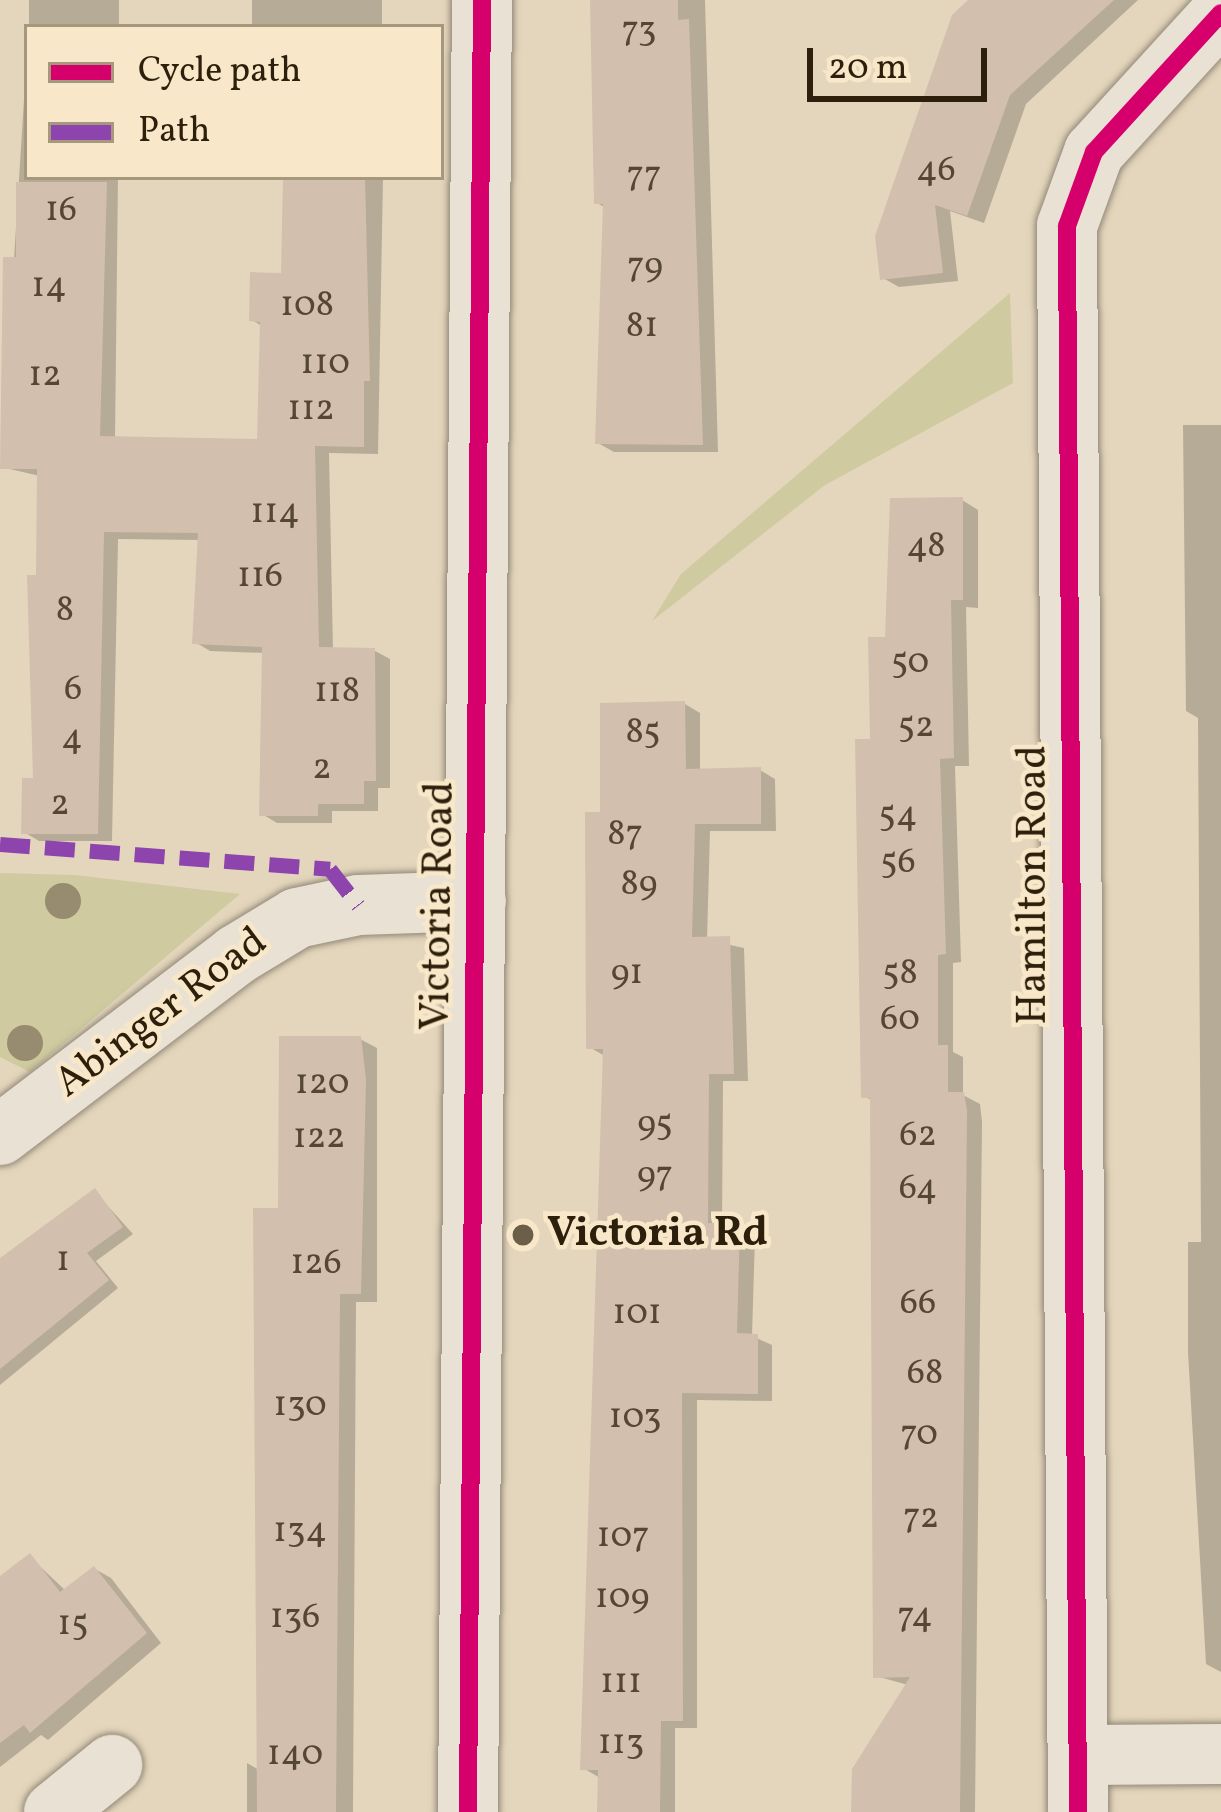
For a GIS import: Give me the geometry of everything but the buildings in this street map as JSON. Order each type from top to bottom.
[{"type":"street","name":"Victoria Road","points":[[468,1812],[482,0]]},
{"type":"street","name":"Hamilton Road","points":[[1078,1784],[1067,226],[1094,152],[1221,13]]},
{"type":"street","name":"Abinger Road","points":[[0,1135],[236,955],[297,918],[358,905],[476,902]]},
{"type":"street","points":[[1078,1784],[1221,1754]]},
{"type":"street","points":[[54,1812],[112,1765]]},
{"type":"shaded area","points":[[1010,293],[1013,383],[825,485],[652,621],[681,574]]},
{"type":"shaded area","points":[[0,873],[74,875],[240,894],[30,1072],[0,1057]]},
{"type":"marked path","points":[[0,844],[330,869],[358,905]]},
{"type":"cycle path","points":[[468,1812],[482,0]]},
{"type":"cycle path","points":[[1078,1812],[1067,226],[1094,152],[1221,13]]},
{"type":"place","name":"Victoria Rd","points":[[523,1235]]}]
